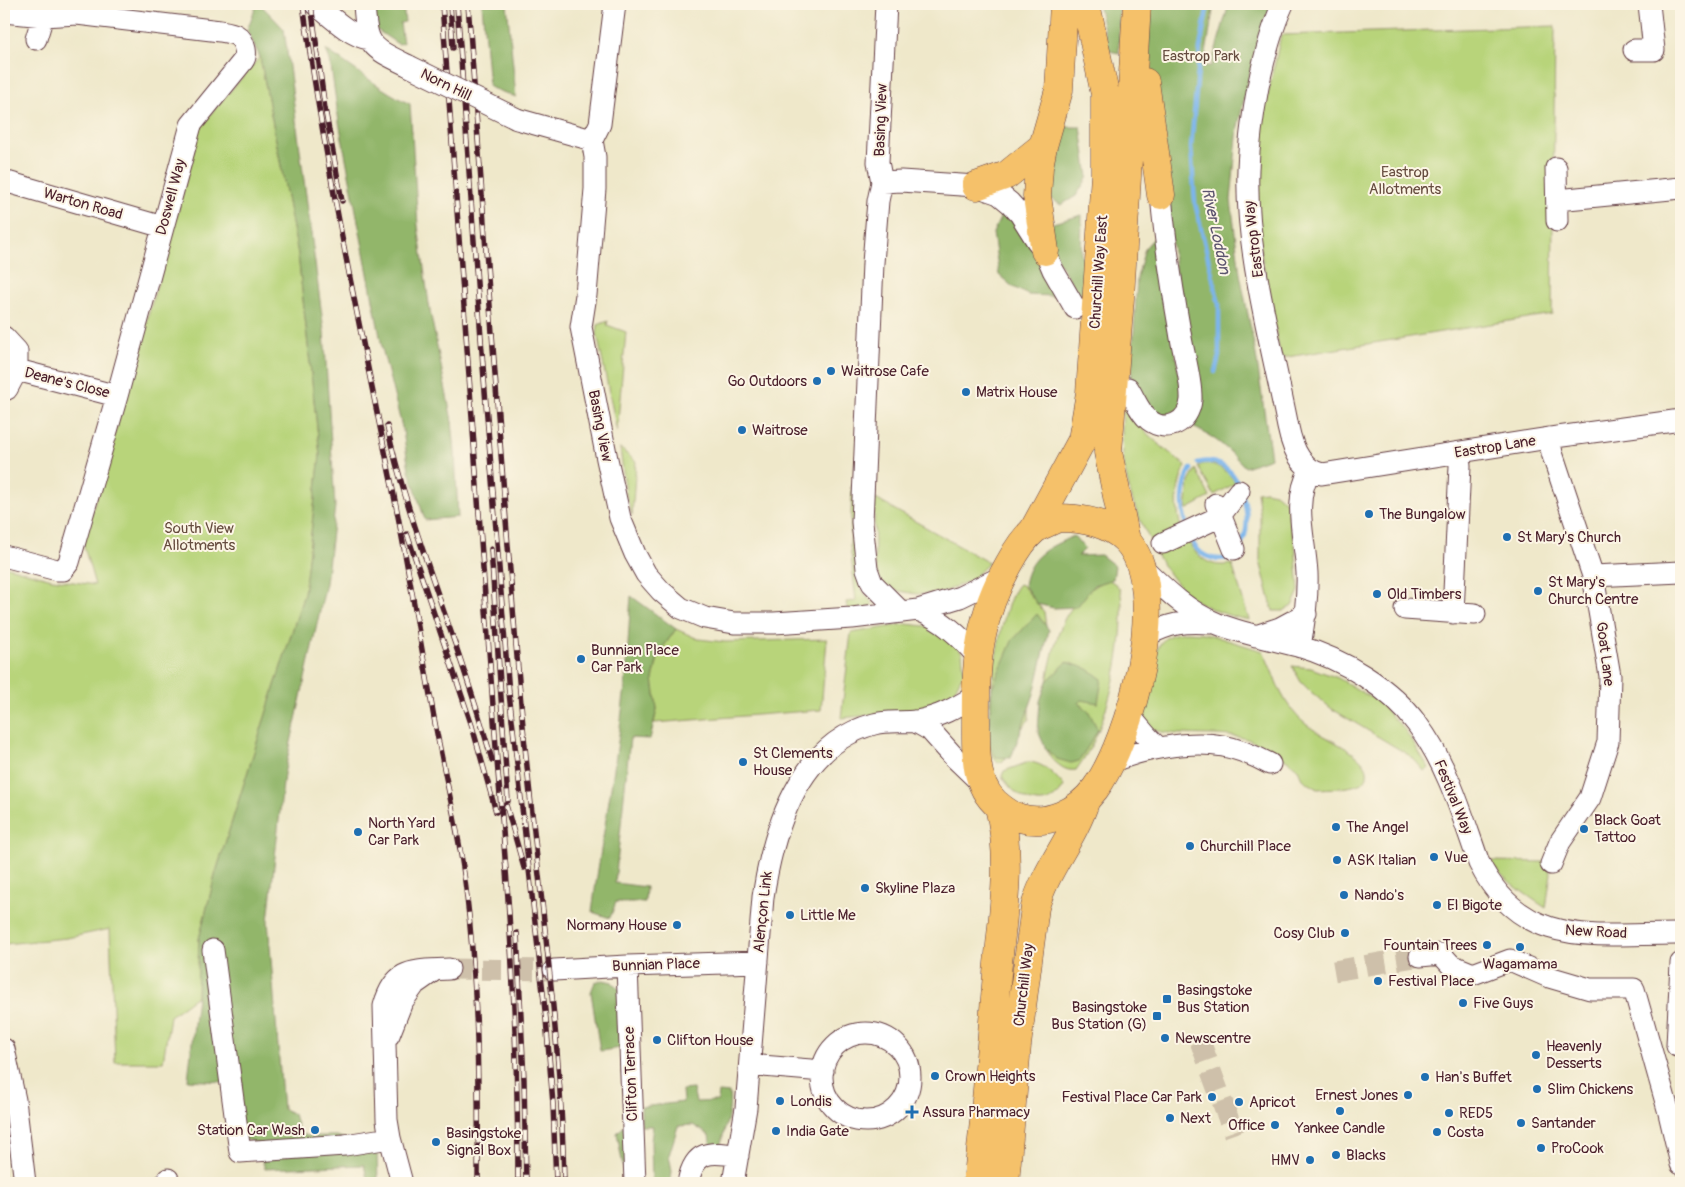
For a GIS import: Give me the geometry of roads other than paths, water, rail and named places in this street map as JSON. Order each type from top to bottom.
[{"type":"main road","points":[[1045,251],[1037,196],[1039,167],[1042,146],[1059,90],[1064,4]]},
{"type":"main road","name":"Churchill Way East","points":[[981,783],[976,760],[975,696],[977,656],[982,628],[1001,577],[1014,555],[1034,529],[1082,440],[1090,393],[1105,175],[1105,94],[1086,4]]},
{"type":"main road","points":[[1138,4],[1144,73],[1160,195]]},
{"type":"main road","name":"Churchill Way East","points":[[1126,540],[1108,452],[1122,268],[1138,4]]},
{"type":"main road","points":[[976,186],[1007,175],[1042,146]]},
{"type":"main road","points":[[981,783],[999,807],[1014,816],[1028,820],[1053,819],[1069,812],[1086,799],[1110,763],[1129,715],[1137,688],[1147,611],[1140,565],[1126,540],[1103,525],[1080,518],[1058,518],[1034,529]]},
{"type":"main road","name":"Churchill Way","points":[[1006,1183],[1017,1045],[1034,907],[1039,891],[1054,862],[1073,832],[1086,799]]},
{"type":"main road","name":"Churchill Way","points":[[977,1183],[1005,880],[1004,828],[999,807]]},
{"type":"street","points":[[364,4],[365,26],[369,39]]},
{"type":"street","name":"Basing View","points":[[615,4],[600,124],[592,140],[596,157],[595,189],[586,295],[581,327],[620,518],[634,554],[646,574],[669,599],[690,613],[718,621],[774,623],[852,618],[910,611],[960,597],[1001,577]]},
{"type":"street","name":"Basing View","points":[[886,4],[878,162],[882,182],[878,201],[862,522],[867,569],[872,583],[910,611],[933,616],[942,622],[964,641],[977,656]]},
{"type":"street","name":"Eastrop Way","points":[[1283,4],[1268,42],[1256,101],[1248,169],[1249,208],[1254,260],[1292,443],[1302,461],[1310,470]]},
{"type":"street","points":[[1634,50],[1654,50],[1649,4]]},
{"type":"street","name":"Norn Hill","points":[[320,8],[356,35],[369,39],[378,49],[517,119],[592,140]]},
{"type":"street","name":"Doswell Way","points":[[4,12],[42,16],[77,14],[220,30],[232,33],[242,39],[246,53],[245,58],[190,125],[117,396],[71,556],[62,570],[4,556]]},
{"type":"street","points":[[36,40],[42,16]]},
{"type":"street","points":[[1556,168],[1557,221]]},
{"type":"street","points":[[882,182],[900,180],[976,186],[999,194],[1010,203],[1045,251],[1053,270],[1075,308]]},
{"type":"street","name":"Warton Road","points":[[4,181],[163,228]]},
{"type":"street","points":[[1557,200],[1681,188]]},
{"type":"street","points":[[1128,388],[1140,409],[1150,420],[1164,426],[1176,424],[1186,416],[1191,401],[1171,279],[1160,195]]},
{"type":"street","points":[[4,337],[17,351],[17,370],[7,390],[4,390]]},
{"type":"street","name":"Deane's Close","points":[[17,370],[117,396]]},
{"type":"street","name":"Eastrop Lane","points":[[1310,470],[1322,474],[1550,438],[1681,420]]},
{"type":"street","name":"Goat Lane","points":[[1550,438],[1552,453],[1593,576],[1610,676],[1608,742],[1590,798],[1560,842],[1551,864]]},
{"type":"street","points":[[1452,613],[1460,466],[1459,453]]},
{"type":"street","points":[[1300,646],[1306,614],[1307,573],[1300,500],[1304,481],[1310,470]]},
{"type":"street","points":[[1163,543],[1219,517],[1221,513],[1234,549]]},
{"type":"street","name":"Festival Way","points":[[1140,565],[1174,598],[1217,624]]},
{"type":"street","points":[[1593,576],[1681,572]]},
{"type":"street","points":[[1405,610],[1475,614]]},
{"type":"street","points":[[1256,636],[1280,628],[1306,614]]},
{"type":"street","name":"Festival Way","points":[[1145,636],[1161,627],[1186,622],[1217,624],[1256,636],[1300,646],[1348,667],[1382,687],[1417,723],[1426,736],[1447,775],[1479,862]]},
{"type":"street","name":"Alençon Link","points":[[732,1183],[746,1108],[763,897],[772,850],[784,815],[801,782],[824,754],[850,733],[877,723],[914,721],[945,714],[975,696]]},
{"type":"street","points":[[1129,715],[1139,725],[1148,739],[1158,747]]},
{"type":"street","points":[[914,721],[930,730],[954,758],[981,783]]},
{"type":"street","points":[[1110,763],[1125,756],[1158,747],[1202,744],[1222,746],[1251,754],[1270,764]]},
{"type":"street","name":"New Road","points":[[1479,862],[1492,886],[1512,908],[1523,917],[1547,927],[1586,934],[1681,934]]},
{"type":"street","points":[[213,950],[240,1152],[391,1143]]},
{"type":"street","points":[[1420,956],[1441,954],[1451,965],[1472,974],[1510,960],[1549,978],[1590,989],[1634,989],[1669,1113],[1681,1164]]},
{"type":"street","name":"Bunnian Place","points":[[554,970],[758,962]]},
{"type":"street","points":[[1678,1046],[1681,963]]},
{"type":"street","name":"Clifton Terrace","points":[[627,966],[635,1183]]},
{"type":"street","points":[[402,1183],[387,1120],[386,1046],[393,1022],[402,1002],[415,984],[442,969]]},
{"type":"street","points":[[870,1033],[878,1034],[891,1040],[902,1050],[909,1064],[911,1079],[908,1093],[901,1105],[890,1114],[877,1120],[863,1121],[849,1117],[837,1110],[832,1104],[823,1085],[823,1071],[827,1056],[836,1045],[849,1036],[870,1033]]},
{"type":"street","points":[[4,1049],[16,1100],[25,1178]]},
{"type":"street","points":[[750,1066],[823,1071]]},
{"type":"street","points":[[688,1183],[690,1170],[701,1156],[719,1153],[738,1156]]},
{"type":"waterway","name":"River Loddon","points":[[1208,4],[1200,48],[1191,147],[1195,203],[1219,304],[1219,356],[1215,372]]},
{"type":"waterway","points":[[1198,463],[1210,462],[1220,465],[1230,472],[1237,481]]},
{"type":"waterway","points":[[1186,524],[1183,496],[1191,469]]},
{"type":"waterway","points":[[1240,546],[1245,535],[1247,522],[1243,497]]},
{"type":"waterway","points":[[1191,538],[1197,549],[1206,556],[1218,559],[1230,557]]},
{"type":"tunnel","points":[[1334,971],[1420,956]]},
{"type":"tunnel","points":[[449,969],[554,970]]},
{"type":"tunnel","points":[[1200,1041],[1234,1134]]},
{"type":"railway","points":[[303,4],[321,123],[354,300],[401,533],[463,866],[470,926],[475,999],[478,1073],[478,1183]]},
{"type":"railway","points":[[311,4],[325,109],[342,201]]},
{"type":"railway","points":[[442,4],[506,866],[515,1024],[518,1183]]},
{"type":"railway","points":[[450,4],[453,48]]},
{"type":"railway","points":[[457,4],[509,693],[546,1019],[553,1104],[556,1183]]},
{"type":"railway","points":[[468,4],[514,626],[553,1007],[562,1124],[564,1183]]},
{"type":"railway","points":[[387,426],[413,522],[470,687],[492,760]]},
{"type":"railway","points":[[407,534],[472,726],[496,812]]},
{"type":"railway","points":[[491,549],[508,801]]},
{"type":"railway","points":[[506,805],[524,868]]},
{"type":"railway","points":[[517,933],[524,1080],[526,1183]]},
{"type":"place","name":"Waitrose Cafe","points":[[831,371]]},
{"type":"place","name":"Go Outdoors","points":[[817,381]]},
{"type":"place","name":"Matrix House","points":[[966,392]]},
{"type":"place","name":"Waitrose","points":[[742,430]]},
{"type":"place","name":"The Bungalow","points":[[1369,514]]},
{"type":"place","name":"St Mary's Church","points":[[1507,537]]},
{"type":"place","name":"St Mary's Church Centre","points":[[1538,591]]},
{"type":"place","name":"Old Timbers","points":[[1377,594]]},
{"type":"place","name":"Bunnian Place Car Park","points":[[581,659]]},
{"type":"place","name":"St Clements House","points":[[743,762]]},
{"type":"place","name":"The Angel","points":[[1336,827]]},
{"type":"place","name":"Black Goat Tattoo","points":[[1584,829]]},
{"type":"place","name":"North Yard Car Park","points":[[358,832]]},
{"type":"place","name":"Churchill Place","points":[[1190,846]]},
{"type":"place","name":"Vue","points":[[1434,857]]},
{"type":"place","name":"ASK Italian","points":[[1337,860]]},
{"type":"place","name":"Skyline Plaza","points":[[865,888]]},
{"type":"place","name":"Nando's","points":[[1344,895]]},
{"type":"place","name":"El Bigote","points":[[1437,905]]},
{"type":"place","name":"Little Me","points":[[790,915]]},
{"type":"place","name":"Normany House","points":[[677,925]]},
{"type":"place","name":"Cosy Club","points":[[1345,933]]},
{"type":"place","name":"Fountain Trees","points":[[1487,945]]},
{"type":"place","name":"Wagamama","points":[[1520,947]]},
{"type":"place","name":"Festival Place","points":[[1378,981]]},
{"type":"place","name":"Basingstoke Bus Station","points":[[1167,999]]},
{"type":"place","name":"Five Guys","points":[[1463,1003]]},
{"type":"place","name":"Basingstoke Bus Station (G)","points":[[1157,1016]]},
{"type":"place","name":"Newscentre","points":[[1165,1038]]},
{"type":"place","name":"Clifton House","points":[[657,1040]]},
{"type":"place","name":"Heavenly Desserts","points":[[1536,1055]]},
{"type":"place","name":"Crown Heights","points":[[935,1076]]},
{"type":"place","name":"Han's Buffet","points":[[1425,1077]]},
{"type":"place","name":"Slim Chickens","points":[[1537,1089]]},
{"type":"place","name":"Ernest Jones","points":[[1408,1095]]},
{"type":"place","name":"Festival Place Car Park","points":[[1212,1097]]},
{"type":"place","name":"Londis","points":[[780,1101]]},
{"type":"place","name":"Apricot","points":[[1239,1102]]},
{"type":"place","name":"Yankee Candle","points":[[1340,1111]]},
{"type":"place","name":"Assura Pharmacy","points":[[912,1112]]},
{"type":"place","name":"RED5","points":[[1449,1113]]},
{"type":"place","name":"Next","points":[[1170,1118]]},
{"type":"place","name":"Santander","points":[[1521,1123]]},
{"type":"place","name":"Office","points":[[1275,1125]]},
{"type":"place","name":"Station Car Wash","points":[[315,1130]]},
{"type":"place","name":"India Gate","points":[[776,1131]]},
{"type":"place","name":"Costa","points":[[1437,1132]]},
{"type":"place","name":"Basingstoke Signal Box","points":[[436,1142]]},
{"type":"place","name":"ProCook","points":[[1541,1148]]},
{"type":"place","name":"Blacks","points":[[1336,1155]]},
{"type":"place","name":"HMV","points":[[1310,1160]]},
{"type":"park label","name":"Eastrop Park","points":[[1201,56]]},
{"type":"park label","name":"Eastrop Allotments","points":[[1405,180]]},
{"type":"park label","name":"South View Allotments","points":[[199,536]]}]
